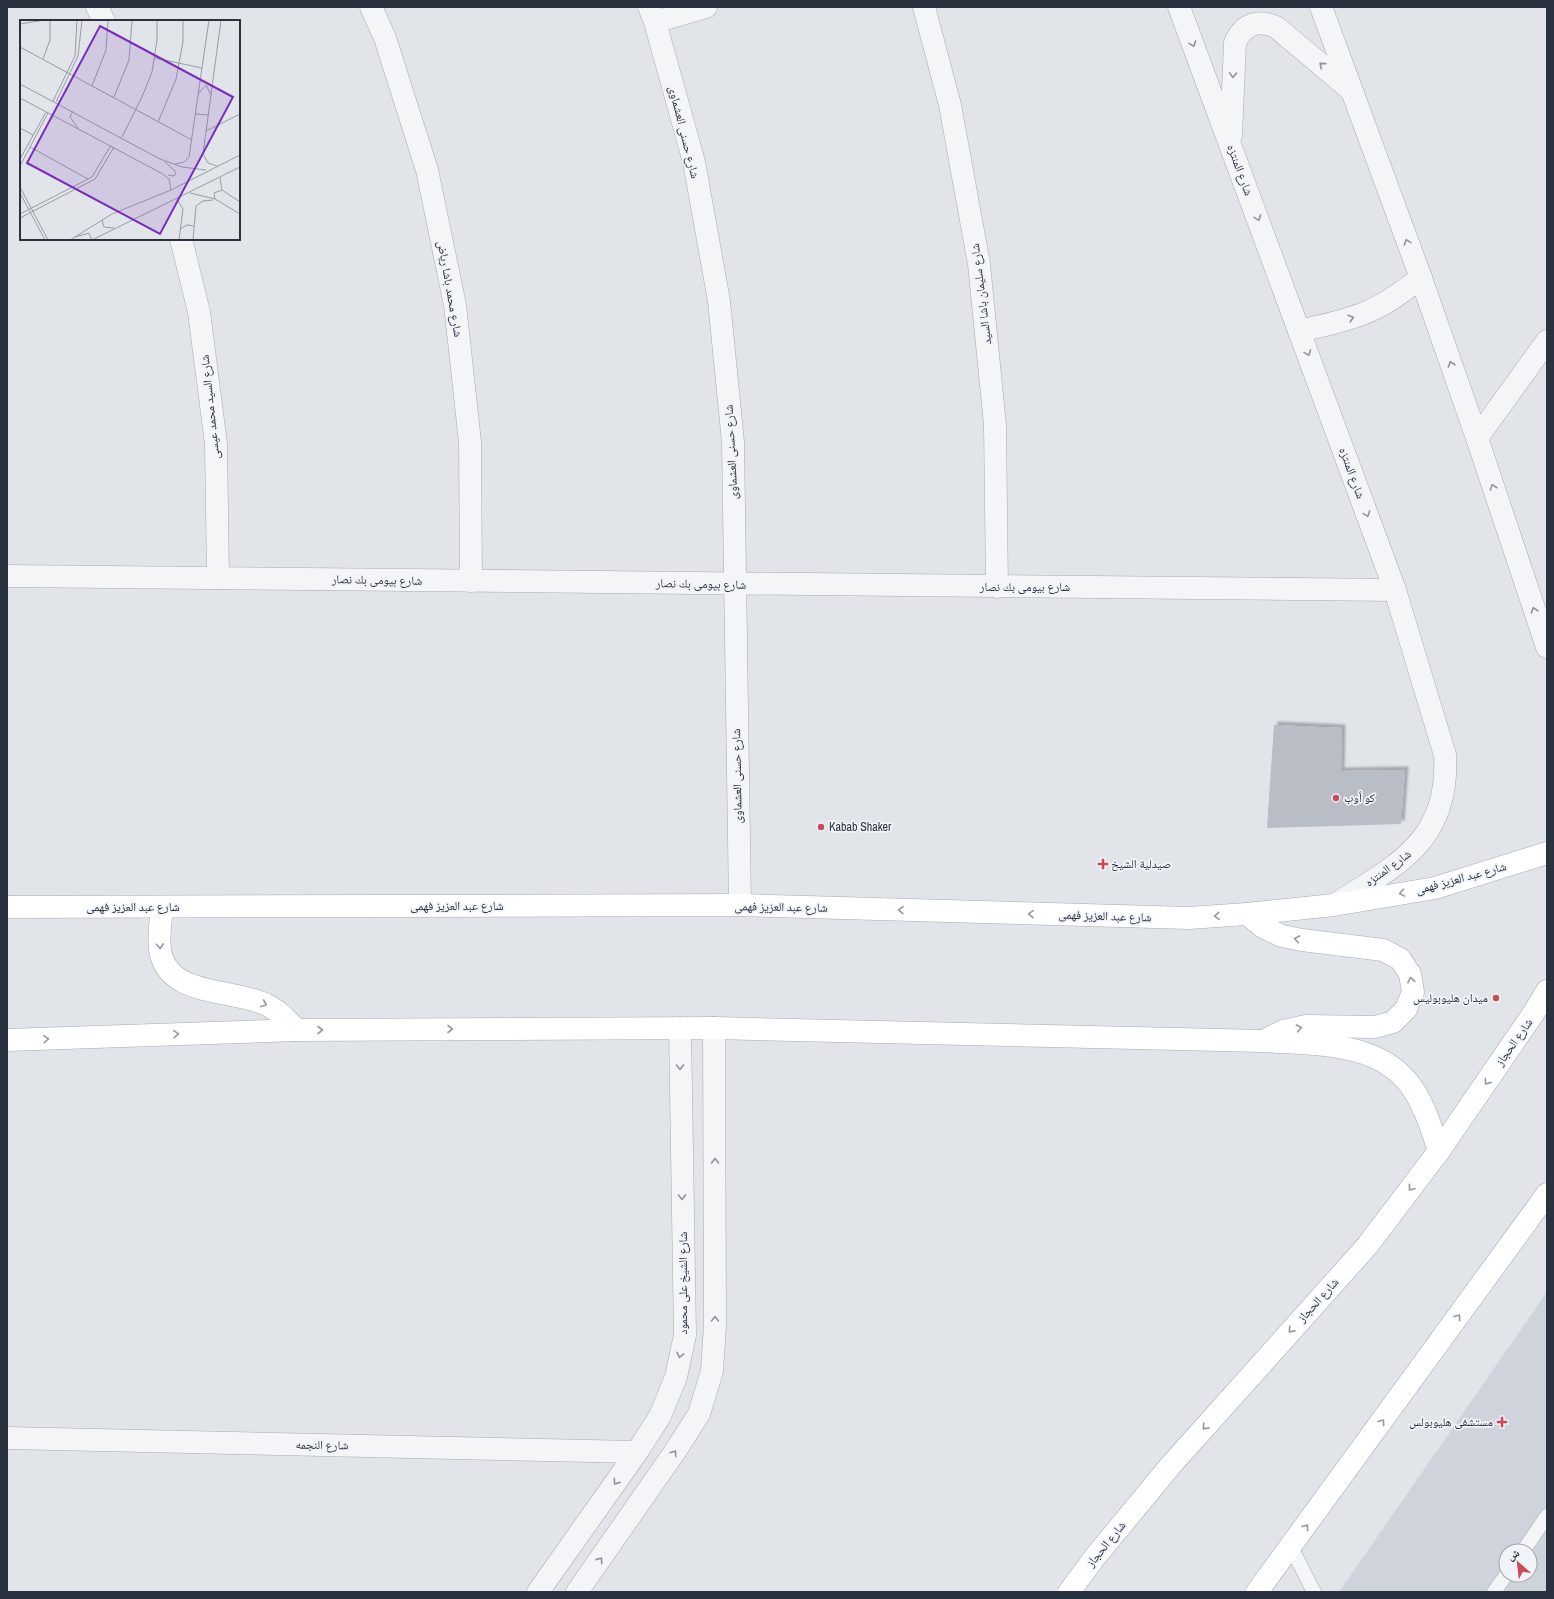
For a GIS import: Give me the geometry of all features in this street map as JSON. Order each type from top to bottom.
[{"type":"main road","name":"شارع عبد العزيز فهمى","points":[[7,907],[740,906],[1189,918],[1334,905],[1435,888],[1547,853]]},
{"type":"main road","points":[[162,907],[160,950],[164,962],[170,972],[179,980],[190,986],[248,998],[266,1004],[284,1016],[296,1030]]},
{"type":"main road","points":[[1246,914],[1263,927],[1282,936],[1302,940],[1383,950],[1400,959],[1410,974],[1413,992],[1406,1009],[1393,1022],[1375,1028],[1306,1026],[1283,1031],[1263,1041]]},
{"type":"main road","name":"شارع الحجاز","points":[[1069,1592],[1095,1557],[1170,1465],[1367,1246],[1439,1151],[1533,1014],[1547,991]]},
{"type":"main road","points":[[7,1040],[296,1030],[714,1028],[1263,1041],[1347,1048],[1373,1055],[1395,1069],[1413,1089],[1425,1112],[1439,1151]]},
{"type":"main road","points":[[1257,1592],[1546,1198]]},
{"type":"street","points":[[97,7],[104,20]]},
{"type":"street","name":"شارع محمد باشا رياض","points":[[371,7],[385,38],[426,170],[455,305],[470,442],[471,581]]},
{"type":"street","points":[[652,14],[706,7]]},
{"type":"street","name":"شارع سليمان باشا السيد","points":[[924,7],[950,105],[979,264],[995,425],[997,587]]},
{"type":"street","name":"شارع المنتزه","points":[[1179,7],[1396,590],[1445,755],[1445,786],[1436,818],[1428,833],[1417,847],[1395,866],[1334,905]]},
{"type":"street","points":[[1321,7],[1421,278],[1477,438],[1547,647]]},
{"type":"street","name":"شارع حسنى العشماوى","points":[[652,14],[694,162],[719,301],[733,442],[740,906]]},
{"type":"street","points":[[1231,146],[1234,42],[1241,32],[1251,24],[1260,22],[1276,27],[1352,91]]},
{"type":"street","name":"شارع السيد محمد عيسى","points":[[181,240],[199,312],[216,444],[218,578]]},
{"type":"street","points":[[1299,331],[1332,324],[1364,314],[1393,298],[1421,278]]},
{"type":"street","points":[[1477,438],[1547,341]]},
{"type":"street","name":"شارع بيومى بك نصار","points":[[7,576],[1396,590]]},
{"type":"street","name":"شارع الشيخ على محمود","points":[[538,1592],[637,1452],[660,1416],[676,1377],[685,1335],[680,1028]]},
{"type":"street","points":[[577,1592],[674,1453],[699,1414],[712,1371],[715,1325],[714,1028]]},
{"type":"street","name":"شارع النجمه","points":[[7,1438],[637,1452]]},
{"type":"lane","points":[[1528,1543],[1547,1516]]},
{"type":"lane","points":[[1291,1547],[1314,1592]]},
{"type":"lane","points":[[1494,1592],[1500,1583]]},
{"type":"shaded area","name":"مستشفى هليوبولس","points":[[1547,1292],[1547,1592],[1339,1592]]},
{"type":"building","name":"كو أوب","points":[[1274,725],[1342,728],[1341,771],[1405,770],[1401,824],[1267,828]]},
{"type":"place","name":"كو أوب","points":[[1336,798]]},
{"type":"place","name":"Kabab Shaker","points":[[821,827]]},
{"type":"place","name":"صيدلية الشيخ","points":[[1103,864]]},
{"type":"place","name":"ميدان هليوبوليس","points":[[1496,998]]},
{"type":"place","name":"مستشفى هليوبولس","points":[[1502,1422]]}]
